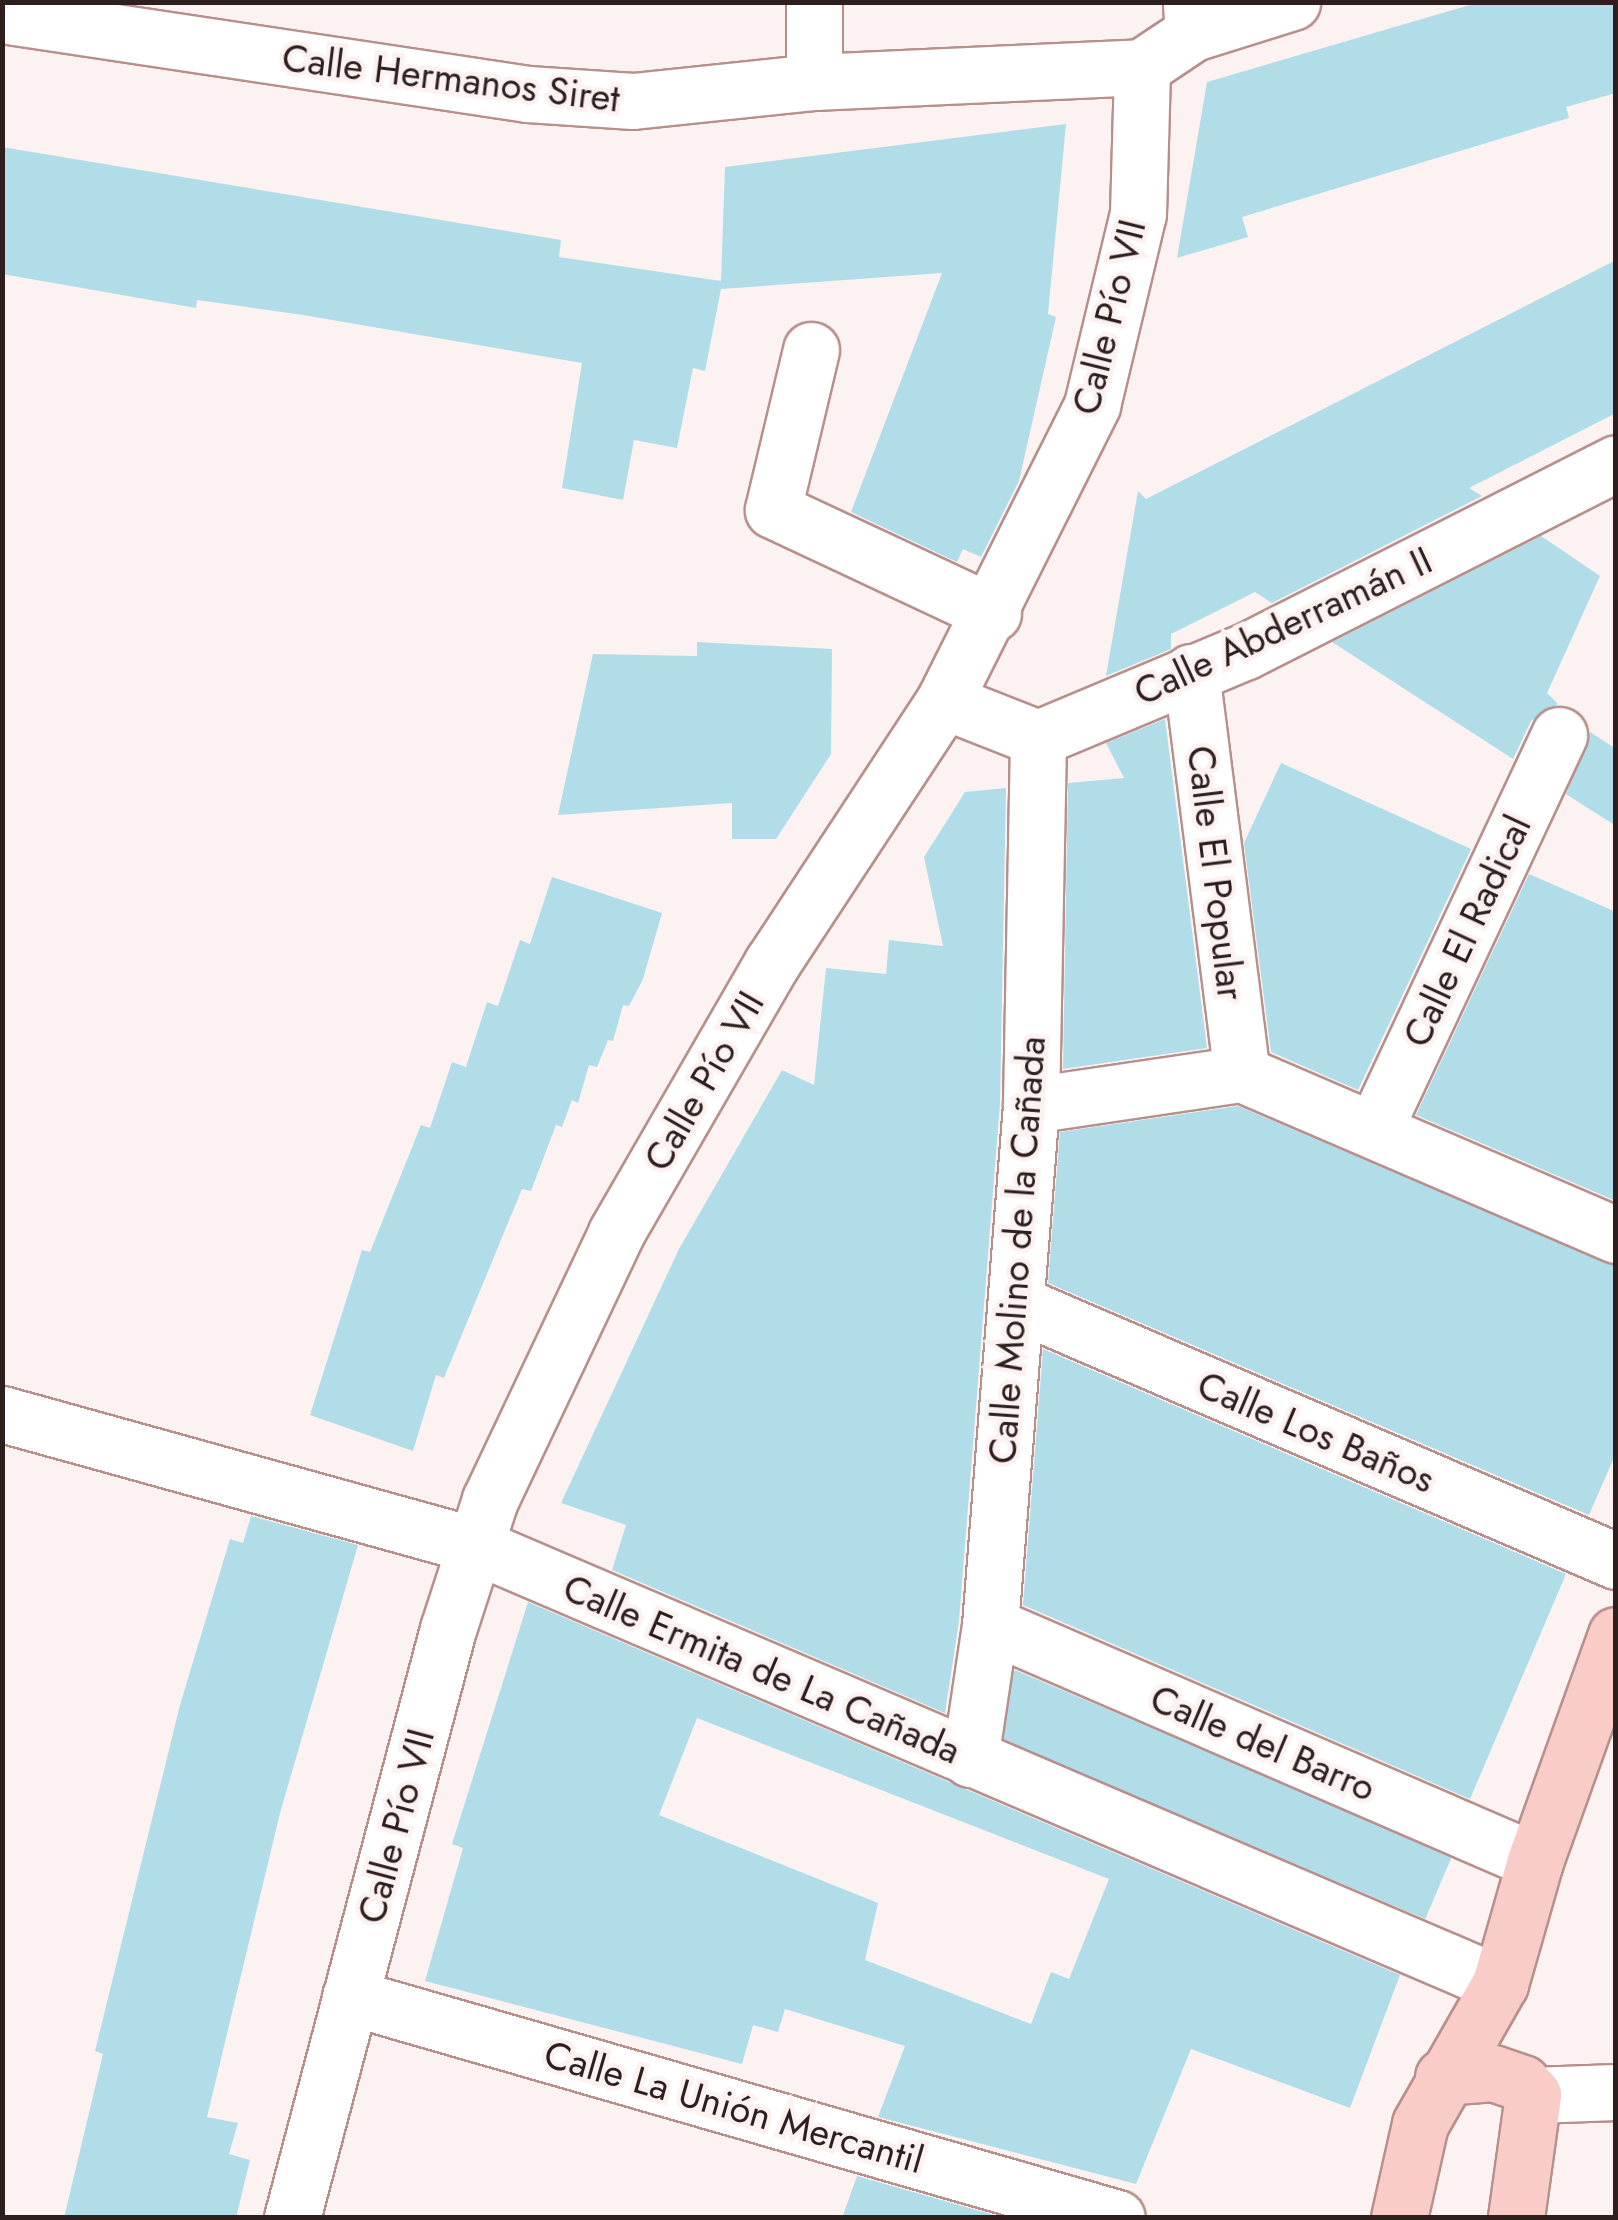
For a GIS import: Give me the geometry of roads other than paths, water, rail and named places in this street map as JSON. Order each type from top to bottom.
[{"type":"main road","points":[[1400,2218],[1420,2124],[1443,2077],[1500,1984],[1535,1861],[1616,1635]]},
{"type":"main road","points":[[1500,1984],[1528,2089],[1516,2218]]},
{"type":"main road","points":[[1443,2077],[1492,2073],[1528,2089]]},
{"type":"street","points":[[814,2],[814,82]]},
{"type":"street","points":[[1142,67],[1192,18],[1292,2]]},
{"type":"street","name":"Calle Hermanos Siret","points":[[2,15],[528,94],[633,101],[814,82],[1142,67]]},
{"type":"street","name":"Calle Pío VII","points":[[292,2218],[474,1545],[616,1232],[772,962],[944,700],[993,613],[1092,406],[1138,214],[1142,67]]},
{"type":"street","points":[[812,350],[773,510],[993,613]]},
{"type":"street","name":"Calle Abderramán II","points":[[1038,738],[1246,651],[1616,463]]},
{"type":"street","name":"Calle El Popular","points":[[1191,672],[1242,1074]]},
{"type":"street","points":[[944,700],[1038,738]]},
{"type":"street","name":"Calle El Radical","points":[[1375,1128],[1559,735]]},
{"type":"street","name":"Calle Molino de la Cañada","points":[[970,1759],[990,1625],[1030,1105],[1038,738]]},
{"type":"street","points":[[1030,1105],[1242,1074],[1616,1235]]},
{"type":"street","name":"Calle Los Baños","points":[[1016,1304],[1616,1562]]},
{"type":"street","name":"Calle Ermita de La Cañada","points":[[2,1414],[474,1545],[1500,1984]]},
{"type":"street","name":"Calle del Barro","points":[[990,1625],[1535,1861]]},
{"type":"street","name":"Calle La Unión Mercantil","points":[[350,1997],[1117,2218]]},
{"type":"street","points":[[1528,2089],[1616,2092]]}]
